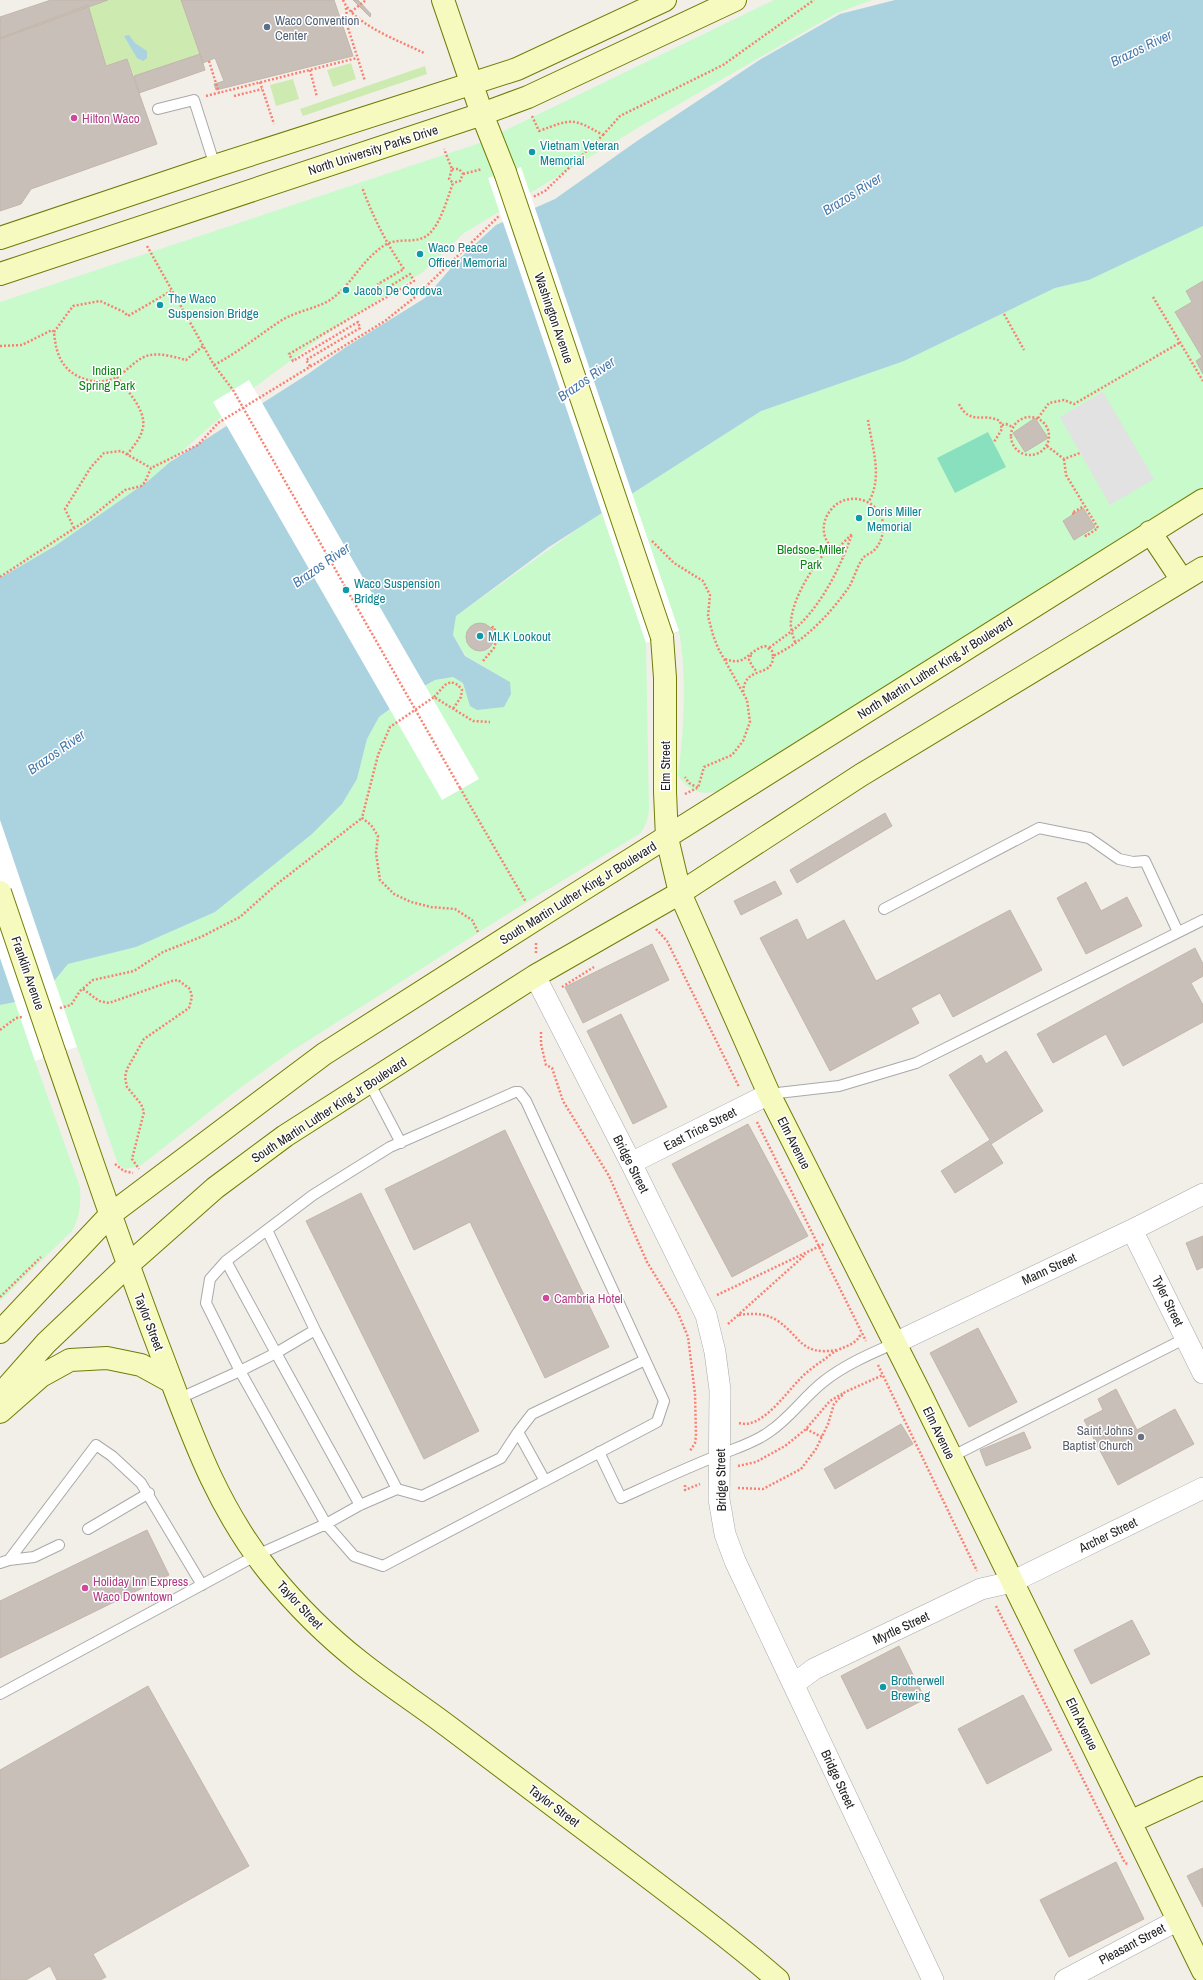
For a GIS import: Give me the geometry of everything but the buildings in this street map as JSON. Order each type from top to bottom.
[{"type":"main road","name":"Washington Avenue","points":[[443,0],[482,114],[496,170],[662,637]]},
{"type":"main road","points":[[0,238],[532,62],[665,0]]},
{"type":"main road","name":"North University Parks Drive","points":[[0,274],[482,114],[528,97],[735,0]]},
{"type":"main road","name":"North Martin Luther King Jr Boulevard","points":[[667,838],[1150,532],[1203,500]]},
{"type":"main road","points":[[1150,532],[1182,580]]},
{"type":"main road","points":[[680,893],[861,774],[1203,568]]},
{"type":"main road","name":"Elm Street","points":[[662,637],[665,678],[665,792],[667,838],[680,893]]},
{"type":"main road","name":"South Martin Luther King Jr Boulevard","points":[[0,1332],[111,1214],[324,1054],[536,919],[667,838]]},
{"type":"main road","name":"Franklin Avenue","points":[[0,892],[55,1054]]},
{"type":"main road","name":"South Martin Luther King Jr Boulevard","points":[[0,1395],[46,1343],[128,1266],[215,1188],[285,1136],[535,976],[680,893]]},
{"type":"main road","name":"Elm Avenue","points":[[680,893],[769,1094],[895,1343],[1203,1971]]},
{"type":"main road","name":"Taylor Street","points":[[55,1054],[128,1266],[198,1452],[222,1501],[257,1555],[299,1606],[332,1639],[361,1663],[407,1695],[746,1951],[778,1980]]},
{"type":"main road","points":[[0,1412],[41,1376],[70,1360],[107,1358],[141,1365],[175,1391]]},
{"type":"main road","points":[[1130,1822],[1203,1788]]},
{"type":"street","name":"Bridge Street","points":[[535,976],[631,1163],[706,1315],[712,1339],[720,1390],[728,1461],[719,1499],[725,1534],[735,1561],[933,1980]]},
{"type":"street","name":"East Trice Street","points":[[631,1163],[769,1094]]},
{"type":"street","name":"Mann Street","points":[[895,1343],[1132,1230],[1203,1194]]},
{"type":"street","name":"Tyler Street","points":[[1132,1230],[1203,1373]]},
{"type":"street","name":"Archer Street","points":[[1012,1582],[1203,1488]]},
{"type":"street","name":"Myrtle Street","points":[[794,1684],[814,1669],[986,1588],[1012,1582]]},
{"type":"street","name":"Pleasant Street","points":[[1065,1980],[1178,1920]]},
{"type":"lane","points":[[158,109],[194,100],[215,166]]},
{"type":"lane","points":[[884,909],[1039,828],[1089,838],[1120,859],[1133,862],[1145,861],[1178,932]]},
{"type":"lane","points":[[769,1094],[839,1086],[916,1063],[1203,920]]},
{"type":"lane","points":[[369,1082],[401,1143]]},
{"type":"lane","points":[[515,1092],[519,1092],[526,1101],[664,1401],[657,1422],[383,1566],[354,1556],[326,1524],[240,1370],[206,1303],[210,1280],[226,1261],[313,1195],[390,1147],[401,1143],[515,1092]]},
{"type":"lane","points":[[267,1230],[315,1330],[397,1489]]},
{"type":"lane","points":[[226,1261],[360,1505]]},
{"type":"lane","points":[[175,1391],[240,1370],[276,1353],[315,1330]]},
{"type":"lane","points":[[951,1457],[1186,1338]]},
{"type":"lane","points":[[599,1452],[621,1498],[684,1470],[728,1461],[746,1445],[769,1433],[790,1416],[806,1397],[823,1382],[846,1366],[895,1343]]},
{"type":"lane","points":[[0,1694],[257,1555],[326,1524],[360,1505],[397,1489],[422,1496],[501,1458],[532,1414],[645,1360]]},
{"type":"lane","points":[[518,1432],[545,1481]]},
{"type":"lane","points":[[4,1562],[96,1445],[128,1470],[149,1493],[202,1585]]},
{"type":"lane","points":[[88,1529],[149,1493]]},
{"type":"lane","points":[[4,1562],[34,1557],[59,1545]]},
{"type":"path","points":[[343,0],[346,8],[348,28],[365,81]]},
{"type":"path","points":[[352,12],[366,0]]},
{"type":"path","points":[[532,198],[545,191],[603,136],[620,116],[723,64],[814,0]]},
{"type":"path","points":[[346,8],[368,25],[424,53]]},
{"type":"path","points":[[194,100],[357,58]]},
{"type":"path","points":[[209,61],[219,93]]},
{"type":"path","points":[[310,70],[317,97]]},
{"type":"path","points":[[260,82],[274,124]]},
{"type":"path","points":[[234,96],[262,89]]},
{"type":"path","points":[[531,114],[539,131],[568,121],[582,123],[603,136]]},
{"type":"path","points":[[444,148],[452,169],[449,179],[453,183]]},
{"type":"path","points":[[452,169],[459,169],[463,174]]},
{"type":"path","points":[[463,174],[496,170]]},
{"type":"path","points":[[453,183],[460,181],[463,174]]},
{"type":"path","points":[[214,365],[235,354],[284,319],[310,310],[330,300],[341,290],[370,256],[386,244],[397,240],[410,242],[420,240],[431,232],[442,213],[453,183]]},
{"type":"path","points":[[310,366],[306,360],[360,328],[358,322],[293,361],[289,354],[414,280],[410,274],[382,291],[378,284],[404,269],[386,244],[362,187]]},
{"type":"path","points":[[0,577],[74,528],[125,490],[140,486],[145,482],[151,468],[198,445],[218,423],[384,321],[414,297],[495,218],[501,215]]},
{"type":"path","points":[[138,228],[171,291],[214,365],[233,390],[536,919]]},
{"type":"path","points":[[171,291],[128,316],[124,312],[100,301],[73,306],[54,332],[55,346],[62,364],[74,376],[99,383],[117,377],[149,355],[174,356],[186,360],[203,346]]},
{"type":"path","points":[[1152,297],[1203,381]]},
{"type":"path","points":[[1004,314],[1024,350]]},
{"type":"path","points":[[0,346],[22,345],[52,330],[54,332]]},
{"type":"path","points":[[1038,418],[1050,403],[1064,400],[1074,404],[1180,342]]},
{"type":"path","points":[[117,377],[132,397],[142,415],[143,431],[127,455]]},
{"type":"path","points":[[959,404],[964,412],[973,418],[996,419],[1002,425],[1006,424],[1013,427]]},
{"type":"path","points":[[1029,416],[1038,418],[1046,425],[1050,434],[1047,446],[1038,454],[1020,452],[1014,448],[1011,437],[1013,427],[1019,420],[1029,416]]},
{"type":"path","points":[[868,420],[877,475],[876,486],[869,501]]},
{"type":"path","points":[[994,442],[1001,433],[1002,425]]},
{"type":"path","points":[[1047,446],[1064,459],[1066,475],[1098,528],[1086,536],[1085,534]]},
{"type":"path","points":[[74,528],[65,509],[91,467],[104,453],[121,451],[151,468]]},
{"type":"path","points":[[1064,459],[1080,452]]},
{"type":"path","points":[[751,654],[749,660],[750,665],[757,671],[762,672],[769,668],[774,656],[807,634],[832,609],[850,586],[864,557],[872,552],[880,541],[884,523],[879,511],[869,501],[848,499],[838,502],[825,518],[823,529],[825,538],[830,547],[844,556]]},
{"type":"path","points":[[1074,514],[1072,513],[1084,506]]},
{"type":"path","points":[[724,659],[732,662],[740,661],[759,648],[769,648],[792,631],[808,616],[818,602],[844,556],[852,534],[836,550]]},
{"type":"path","points":[[649,538],[674,563],[703,581],[710,595],[708,616],[716,641],[724,659],[748,700],[750,722],[743,741],[732,755],[704,767],[698,788],[689,783],[682,772]]},
{"type":"path","points":[[795,642],[791,620],[796,602],[816,564],[830,547]]},
{"type":"path","points":[[483,661],[494,648],[498,635],[493,627],[491,629]]},
{"type":"path","points":[[769,648],[774,656]]},
{"type":"path","points":[[743,692],[748,679],[757,671]]},
{"type":"path","points":[[57,1008],[71,1005],[83,989],[93,980],[134,971],[162,952],[201,937],[240,917],[277,884],[362,818],[378,755],[390,727],[434,697],[445,685],[451,682],[458,685],[462,690],[461,697],[453,709]]},
{"type":"path","points":[[434,697],[473,721],[490,722]]},
{"type":"path","points":[[362,818],[371,824],[378,836],[376,853],[380,880],[394,894],[418,904],[455,909],[472,920],[478,933]]},
{"type":"path","points":[[651,928],[661,933],[667,941],[883,1375],[986,1588],[1125,1863],[1132,1866]]},
{"type":"path","points":[[472,937],[485,929]]},
{"type":"path","points":[[546,997],[598,965]]},
{"type":"path","points":[[83,989],[99,1001],[108,1003],[172,981],[178,980],[190,989],[192,997],[189,1008],[144,1039],[127,1069],[125,1077],[127,1087],[141,1104],[144,1112],[132,1159],[139,1170]]},
{"type":"path","points":[[0,1030],[16,1018],[23,1017]]},
{"type":"path","points":[[541,1044],[546,1065],[552,1068],[564,1101],[609,1176],[648,1262],[678,1314],[688,1337],[695,1394],[696,1436],[695,1443],[689,1452],[684,1454],[685,1490]]},
{"type":"path","points":[[114,1161],[117,1166],[124,1171],[132,1173],[143,1168]]},
{"type":"path","points":[[678,1314],[841,1236]]},
{"type":"path","points":[[691,1357],[810,1250]]},
{"type":"path","points":[[0,1298],[46,1252]]},
{"type":"path","points":[[738,1315],[756,1313],[778,1321],[795,1338],[817,1352],[836,1350],[851,1345],[858,1340],[862,1333]]},
{"type":"path","points":[[736,1421],[743,1424],[755,1421],[770,1412],[799,1380],[836,1350]]},
{"type":"path","points":[[728,1461],[756,1462],[771,1455],[797,1438],[830,1401],[845,1392],[883,1375]]},
{"type":"path","points":[[734,1488],[746,1490],[763,1489],[801,1469],[816,1449],[828,1424],[834,1404],[845,1392]]},
{"type":"path","points":[[806,1429],[822,1437]]},
{"type":"green space","points":[[103,0],[181,0],[200,54],[134,76],[127,59],[106,66],[88,5]]},
{"type":"green space","name":"Indian Spring Park","points":[[774,0],[872,0],[837,13],[641,126],[464,233],[423,272],[333,329],[255,387],[148,481],[55,546],[0,578],[0,302],[477,144]]},
{"type":"green space","points":[[351,63],[356,79],[333,87],[327,70]]},
{"type":"green space","points":[[425,66],[427,74],[303,116],[300,109]]},
{"type":"green space","points":[[293,79],[299,99],[276,106],[270,85]]},
{"type":"green space","name":"Bledsoe-Miller Park","points":[[1203,226],[1203,490],[950,645],[723,790],[716,792],[697,792],[687,786],[678,775],[684,703],[682,649],[679,632],[646,643],[649,810],[647,821],[641,833],[514,910],[290,1052],[240,1088],[140,1166],[125,1169],[118,1164],[77,1047],[35,1061],[80,1187],[79,1210],[77,1220],[72,1231],[0,1301],[0,1005],[41,997],[68,964],[136,947],[215,912],[312,834],[342,804],[357,779],[367,739],[379,717],[435,680],[453,677],[463,683],[510,682],[466,656],[453,635],[456,616],[582,526],[761,411],[904,361],[1055,288],[1089,280]]},
{"type":"green space","points":[[988,432],[1006,467],[955,493],[937,458]]},
{"type":"shaded area","points":[[1103,392],[1154,479],[1110,505],[1060,417]]},
{"type":"water","name":"Brazos River","points":[[895,0],[1203,0],[1203,226],[1089,280],[1055,288],[904,361],[761,411],[549,547],[456,616],[453,635],[465,656],[510,682],[511,694],[504,707],[477,710],[470,706],[463,683],[453,677],[435,680],[412,693],[379,717],[367,739],[357,779],[342,804],[312,834],[215,912],[136,947],[68,964],[41,997],[0,1005],[0,578],[55,546],[148,481],[170,462],[308,374],[346,347],[425,298],[458,260],[496,225],[555,199],[637,141],[761,59],[840,14]]},
{"type":"water","points":[[129,35],[135,43],[147,51],[147,58],[143,61],[137,58],[124,36]]},
{"type":"pier","points":[[521,167],[679,631],[646,643],[488,178]]},
{"type":"pier","name":"Waco Suspension Bridge","points":[[249,380],[479,779],[442,800],[213,402]]},
{"type":"pier","points":[[0,820],[77,1047],[35,1061],[0,958]]},
{"type":"place","name":"Waco Convention Center","points":[[267,27]]},
{"type":"place","name":"Hilton Waco","points":[[74,118]]},
{"type":"place","name":"Vietnam Veteran Memorial","points":[[532,152]]},
{"type":"place","name":"Waco Peace Officer Memorial","points":[[420,254]]},
{"type":"place","name":"Jacob De Cordova","points":[[346,290]]},
{"type":"place","name":"The Waco Suspension Bridge","points":[[160,305]]},
{"type":"place","name":"Doris Miller Memorial","points":[[859,518]]},
{"type":"place","name":"Waco Suspension Bridge","points":[[346,590]]},
{"type":"place","name":"MLK Lookout","points":[[480,636]]},
{"type":"place","name":"Cambria Hotel","points":[[546,1298]]},
{"type":"place","name":"Saint Johns Baptist Church","points":[[1141,1437]]},
{"type":"place","name":"Holiday Inn Express Waco Downtown","points":[[85,1588]]},
{"type":"place","name":"Brotherwell Brewing","points":[[883,1687]]}]
